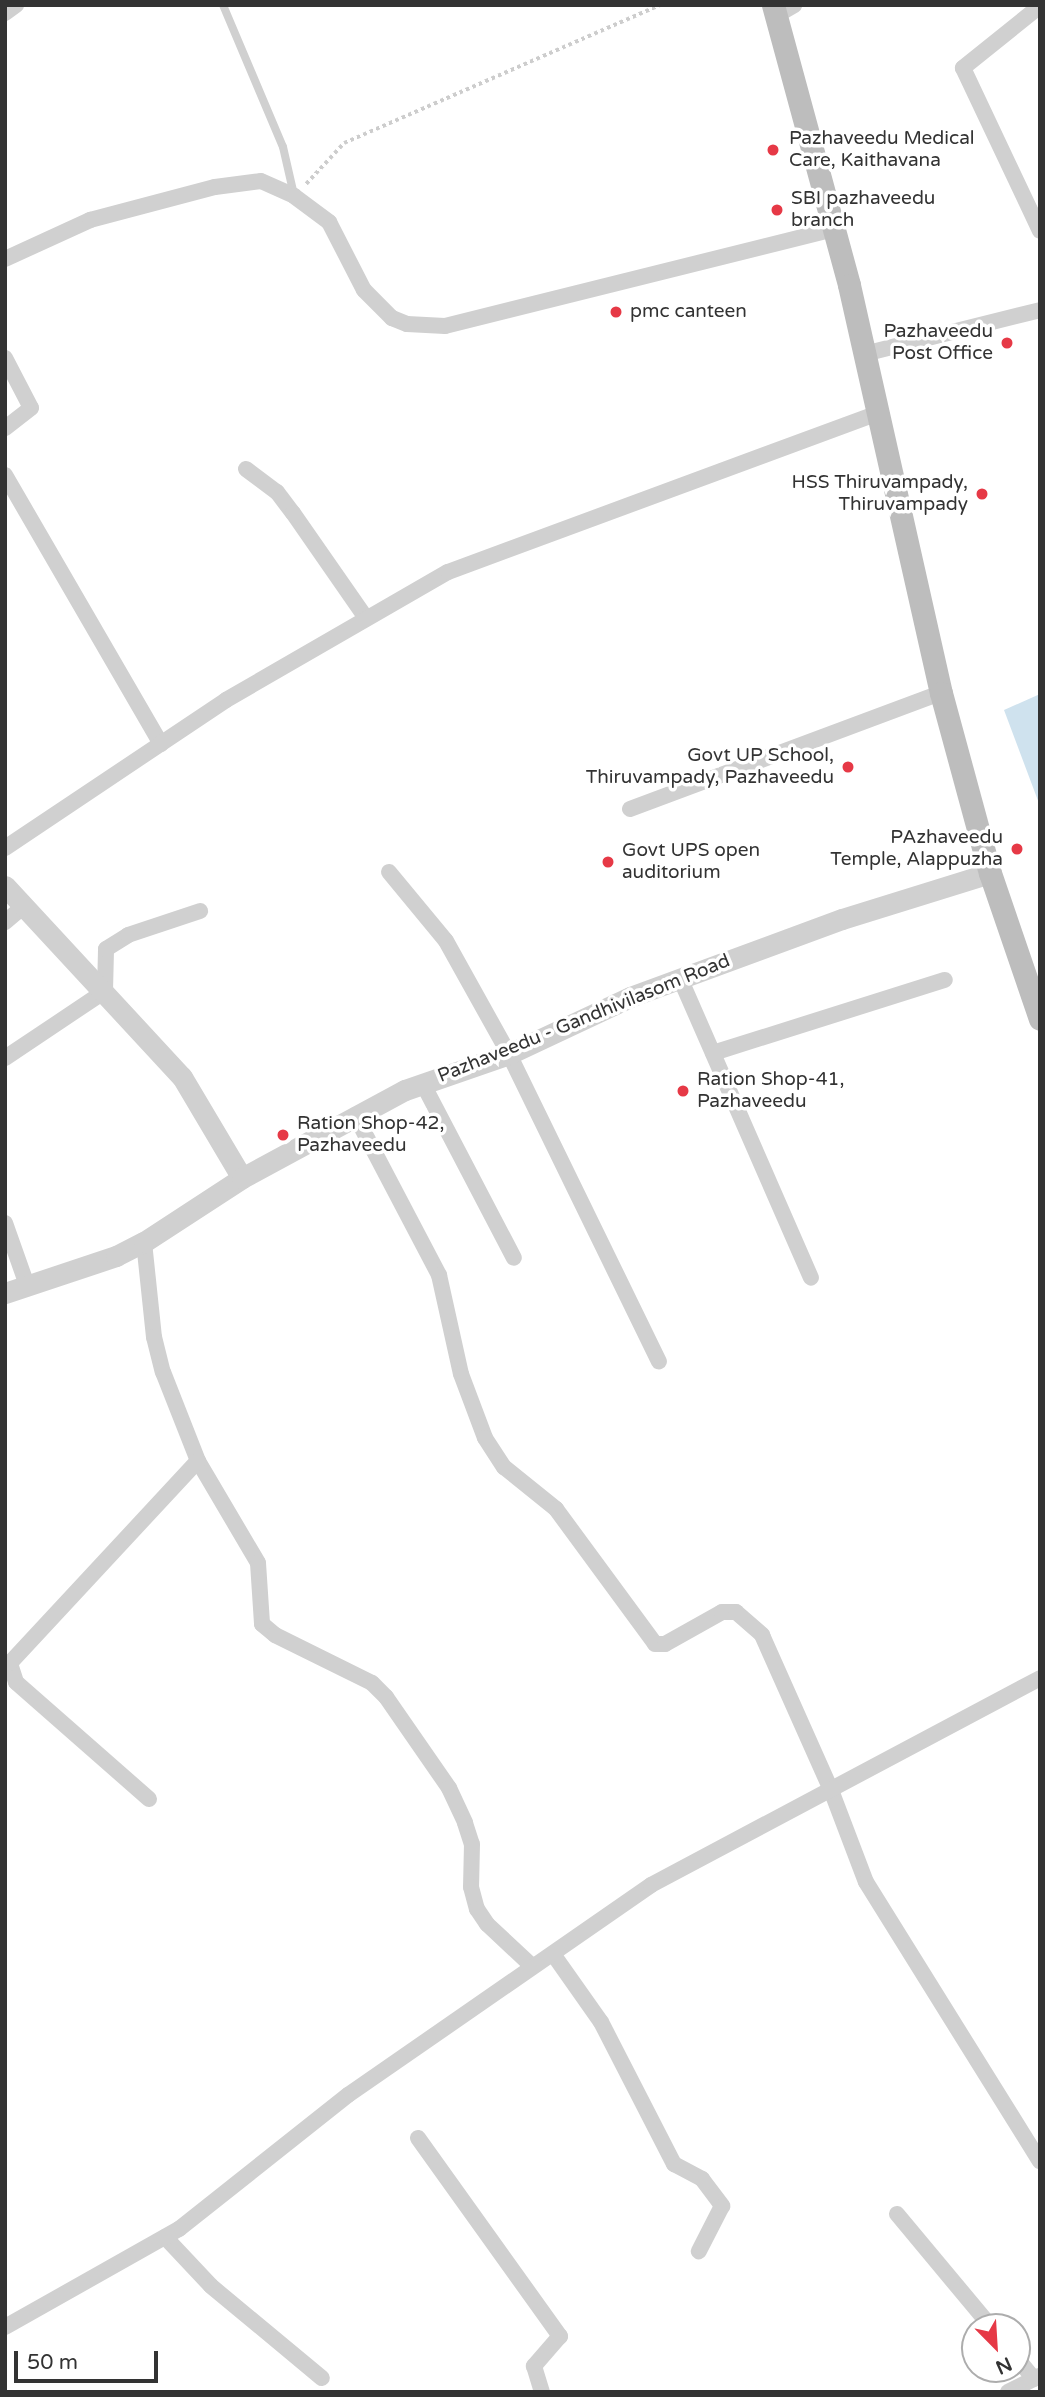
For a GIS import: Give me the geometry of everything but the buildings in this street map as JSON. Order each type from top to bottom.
[{"type":"main road","points":[[781,8],[864,354],[941,693],[990,873],[1031,965],[1040,1019]]},
{"type":"street","points":[[5,13],[16,5]]},
{"type":"street","points":[[1040,6],[964,68],[1040,231]]},
{"type":"street","points":[[5,259],[90,220],[215,187],[261,181],[294,196],[329,222],[364,290],[391,318],[407,324],[445,326],[833,229]]},
{"type":"street","points":[[864,354],[1040,310]]},
{"type":"street","points":[[5,358],[31,408],[5,428]]},
{"type":"street","points":[[5,848],[161,744],[366,618],[448,572],[876,414]]},
{"type":"street","points":[[246,469],[277,492],[366,618]]},
{"type":"street","points":[[5,475],[161,744]]},
{"type":"street","points":[[630,808],[941,693]]},
{"type":"street","points":[[389,872],[446,941],[509,1054],[659,1361]]},
{"type":"street","name":"Pazhaveedu - Gandhivilasom Road","points":[[5,1293],[116,1256],[144,1242],[242,1178],[355,1115],[423,1084],[509,1054],[680,978],[842,919],[990,873]]},
{"type":"street","points":[[5,886],[182,1077],[242,1178]]},
{"type":"street","points":[[5,922],[24,906]]},
{"type":"street","points":[[105,991],[106,949],[128,935],[200,911]]},
{"type":"street","points":[[680,978],[811,1278]]},
{"type":"street","points":[[713,1053],[945,980]]},
{"type":"street","points":[[5,1058],[105,991]]},
{"type":"street","points":[[423,1084],[514,1258]]},
{"type":"street","points":[[355,1115],[439,1275],[461,1374],[485,1437],[504,1467],[556,1509],[655,1644],[665,1644],[722,1612],[736,1612],[752,1622],[762,1635],[831,1790],[866,1882],[1040,2161]]},
{"type":"street","points":[[5,1223],[27,1285]]},
{"type":"street","points":[[144,1242],[154,1337],[198,1461],[258,1563],[262,1624],[275,1635],[372,1683],[386,1697],[449,1788],[466,1822],[472,1844],[471,1887],[477,1909],[487,1924],[532,1966]]},
{"type":"street","points":[[149,1798],[8,1673],[12,1656],[198,1461]]},
{"type":"street","points":[[5,2327],[165,2237],[348,2095],[650,1885],[1040,1678]]},
{"type":"street","points":[[553,1954],[601,2022],[674,2164],[702,2179],[722,2206],[699,2251]]},
{"type":"street","points":[[418,2138],[560,2336],[534,2366],[542,2392]]},
{"type":"street","points":[[897,2214],[979,2313]]},
{"type":"street","points":[[165,2237],[211,2286],[322,2378]]},
{"type":"street","points":[[1008,2392],[1037,2378]]},
{"type":"lane","points":[[223,5],[283,147],[294,196]]},
{"type":"path","points":[[294,196],[344,143],[660,5]]},
{"type":"water","points":[[1040,694],[1040,806],[1004,710]]},
{"type":"place","name":"Pazhaveedu Medical Care, Kaithavana","points":[[773,150]]},
{"type":"place","name":"SBI pazhaveedu branch","points":[[777,210]]},
{"type":"place","name":"pmc canteen","points":[[616,312]]},
{"type":"place","name":"Pazhaveedu Post Office","points":[[1007,343]]},
{"type":"place","name":"HSS Thiruvampady, Thiruvampady","points":[[982,494]]},
{"type":"place","name":"Govt UP School, Thiruvampady, Pazhaveedu","points":[[848,767]]},
{"type":"place","name":"PAzhaveedu Temple, Alappuzha","points":[[1017,849]]},
{"type":"place","name":"Govt UPS open auditorium","points":[[608,862]]},
{"type":"place","name":"Ration Shop-41, Pazhaveedu","points":[[683,1091]]},
{"type":"place","name":"Ration Shop-42, Pazhaveedu","points":[[283,1135]]}]
